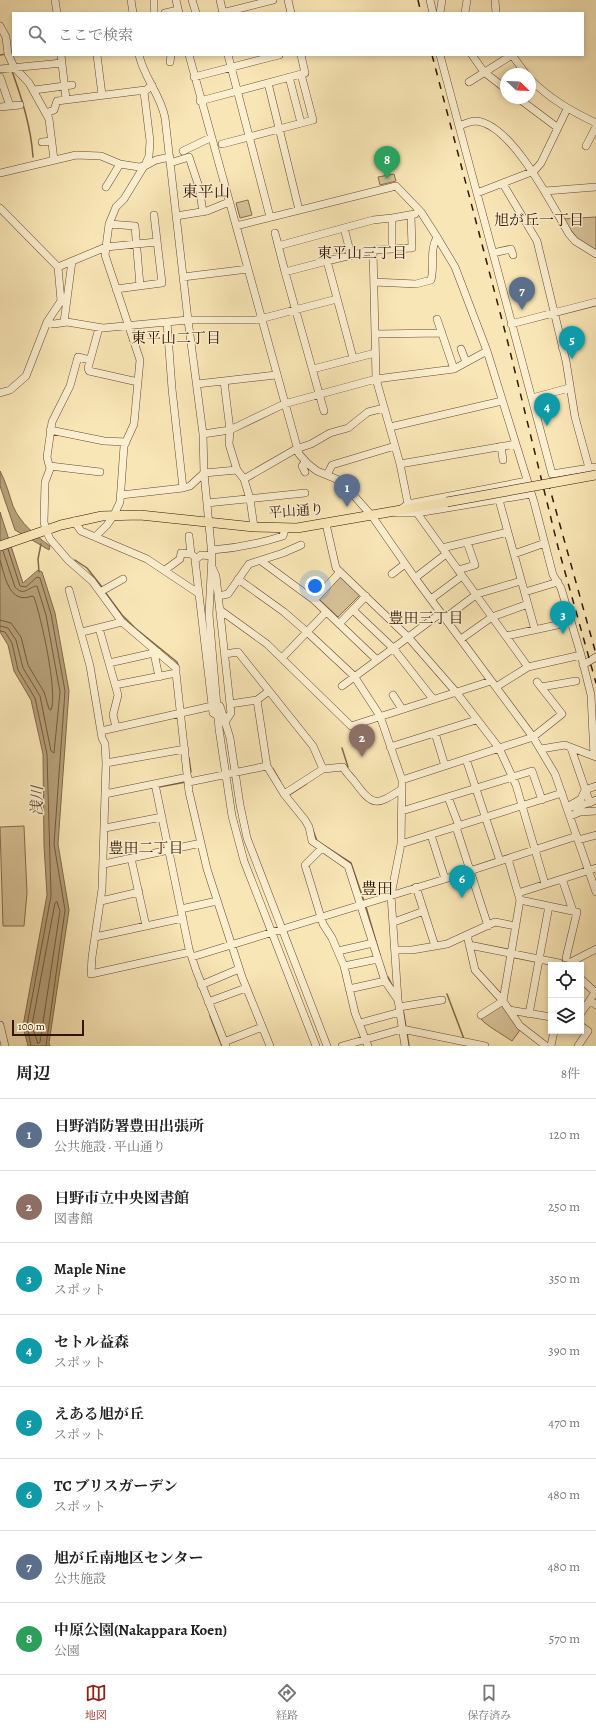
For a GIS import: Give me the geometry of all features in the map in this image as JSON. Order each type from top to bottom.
[{"type":"main road","name":"平山通り","points":[[0,546],[74,521],[114,515],[140,515],[285,529],[326,524],[447,502],[594,471]]},
{"type":"street","points":[[55,0],[57,12]]},
{"type":"street","points":[[131,0],[133,12]]},
{"type":"street","points":[[154,0],[154,12]]},
{"type":"street","points":[[176,0],[178,12]]},
{"type":"street","points":[[192,0],[196,12]]},
{"type":"street","points":[[220,0],[222,12]]},
{"type":"street","points":[[226,12],[273,0]]},
{"type":"street","points":[[288,0],[291,12]]},
{"type":"street","points":[[430,0],[433,12]]},
{"type":"street","points":[[440,12],[442,0]]},
{"type":"street","points":[[465,12],[468,0]]},
{"type":"street","points":[[495,0],[496,12]]},
{"type":"street","points":[[0,26],[6,37],[14,66],[34,90],[49,119],[54,160]]},
{"type":"street","points":[[61,56],[68,85],[66,99]]},
{"type":"street","points":[[97,56],[102,95]]},
{"type":"street","points":[[139,56],[141,64],[164,109],[188,320],[203,434],[204,473],[212,553],[209,614],[218,716],[232,816],[238,840],[316,1046]]},
{"type":"street","points":[[188,56],[210,138],[248,269],[296,449],[305,462],[317,471],[336,478],[345,484],[372,516],[431,600],[533,736],[555,774],[596,892]]},
{"type":"street","points":[[228,56],[270,217]]},
{"type":"street","points":[[194,77],[275,56]]},
{"type":"street","points":[[200,101],[305,73],[301,56]]},
{"type":"street","points":[[440,56],[552,474],[594,471],[577,437],[562,347],[537,241],[503,184]]},
{"type":"street","points":[[473,56],[484,72],[500,84]]},
{"type":"street","points":[[469,82],[510,56]]},
{"type":"street","points":[[513,56],[522,68]]},
{"type":"street","points":[[0,69],[14,66],[62,63]]},
{"type":"street","points":[[222,144],[313,120],[301,74]]},
{"type":"street","points":[[0,77],[10,106]]},
{"type":"street","points":[[289,77],[301,123]]},
{"type":"street","points":[[268,83],[299,210]]},
{"type":"street","points":[[34,90],[68,85]]},
{"type":"street","points":[[46,113],[54,110],[57,101],[145,90],[152,85]]},
{"type":"street","points":[[536,85],[544,93],[567,109],[596,124]]},
{"type":"street","points":[[95,537],[108,525],[114,515],[120,495],[126,442],[134,424],[140,360],[105,255],[109,224],[116,207],[124,199],[145,166],[149,156],[150,141],[145,90]]},
{"type":"street","points":[[526,104],[558,128]]},
{"type":"street","points":[[0,107],[20,105]]},
{"type":"street","points":[[477,193],[534,171],[541,163],[567,109]]},
{"type":"street","points":[[459,126],[475,121],[484,123],[502,134],[534,171],[569,234],[575,241],[596,254]]},
{"type":"street","points":[[586,146],[596,127]]},
{"type":"street","points":[[182,151],[210,138]]},
{"type":"street","points":[[42,142],[52,141]]},
{"type":"street","points":[[0,173],[76,155],[101,156],[120,164],[139,167],[145,166],[156,160],[170,160],[189,157],[199,187],[203,212]]},
{"type":"street","points":[[106,187],[120,164]]},
{"type":"street","points":[[236,226],[396,186],[421,212],[455,267],[487,351],[531,494],[553,574],[561,588],[591,695],[595,756],[565,745],[541,749]]},
{"type":"street","points":[[545,191],[596,187]]},
{"type":"street","points":[[176,216],[203,212],[229,202]]},
{"type":"street","points":[[0,208],[58,267],[61,301],[47,322],[26,376],[10,390],[0,393]]},
{"type":"street","points":[[278,246],[373,220],[411,215],[421,212]]},
{"type":"street","points":[[116,289],[162,283],[154,215]]},
{"type":"street","points":[[285,272],[373,250],[412,248],[411,215]]},
{"type":"street","points":[[392,218],[392,248]]},
{"type":"street","points":[[109,224],[135,226],[140,286]]},
{"type":"street","points":[[344,228],[351,255]]},
{"type":"street","points":[[275,233],[324,411]]},
{"type":"street","points":[[374,282],[416,284],[431,280],[433,272],[431,255],[433,244],[437,237]]},
{"type":"street","points":[[58,267],[106,247],[157,242]]},
{"type":"street","points":[[493,253],[511,249],[513,255]]},
{"type":"street","points":[[373,250],[376,379],[400,464],[408,504]]},
{"type":"street","points":[[64,322],[72,261]]},
{"type":"street","points":[[327,261],[353,358]]},
{"type":"street","points":[[183,277],[248,269]]},
{"type":"street","points":[[47,322],[54,324],[64,322],[99,328],[188,320],[261,320],[336,299]]},
{"type":"street","points":[[512,324],[553,312],[596,302]]},
{"type":"street","points":[[436,318],[454,369]]},
{"type":"street","points":[[167,322],[172,389],[183,488]]},
{"type":"street","points":[[99,328],[88,368],[89,371],[138,382]]},
{"type":"street","points":[[375,334],[442,333]]},
{"type":"street","points":[[562,347],[577,346]]},
{"type":"street","points":[[461,349],[466,362]]},
{"type":"street","points":[[203,434],[230,430],[284,404],[376,379],[454,369],[487,351]]},
{"type":"street","points":[[312,369],[353,358],[375,354]]},
{"type":"street","points":[[90,360],[78,358],[70,386],[53,416],[47,457],[50,466],[45,482],[44,522],[42,531],[71,563],[102,591],[122,622],[176,670],[183,714],[189,792],[207,869],[230,946],[270,1046]]},
{"type":"street","points":[[197,384],[276,375]]},
{"type":"street","points":[[224,381],[230,430],[230,444],[237,470],[244,479],[250,499],[254,527]]},
{"type":"street","points":[[532,398],[570,388]]},
{"type":"street","points":[[390,427],[502,401]]},
{"type":"street","points":[[244,479],[296,449],[310,444],[330,433],[348,428],[368,412],[384,408]]},
{"type":"street","points":[[50,430],[104,441],[126,442]]},
{"type":"street","points":[[400,464],[516,444]]},
{"type":"street","points":[[327,475],[332,465],[395,446]]},
{"type":"street","points":[[501,446],[504,460]]},
{"type":"street","points":[[304,472],[302,466],[305,462]]},
{"type":"street","points":[[50,466],[100,472]]},
{"type":"street","points":[[120,495],[183,488],[190,486],[204,473],[237,470]]},
{"type":"street","points":[[398,511],[408,504],[527,481]]},
{"type":"street","points":[[207,503],[305,493]]},
{"type":"street","points":[[462,494],[464,505]]},
{"type":"street","points":[[388,512],[417,513],[531,494]]},
{"type":"street","points":[[499,500],[535,630]]},
{"type":"street","points":[[417,513],[477,594],[528,667]]},
{"type":"street","points":[[74,521],[81,531],[141,556],[165,570],[198,593]]},
{"type":"street","points":[[326,524],[336,568],[408,637],[456,692],[499,748],[512,777],[522,806],[545,884]]},
{"type":"street","points":[[165,570],[180,559],[181,553],[194,556],[256,545],[283,536],[285,529]]},
{"type":"street","points":[[415,578],[444,551],[467,542],[508,532]]},
{"type":"street","points":[[189,536],[195,560],[213,713],[218,716]]},
{"type":"street","points":[[431,600],[460,573],[475,565],[467,542]]},
{"type":"street","points":[[514,554],[545,544]]},
{"type":"street","points":[[218,596],[228,594],[249,564],[261,561],[301,545]]},
{"type":"street","points":[[261,561],[314,600],[377,660]]},
{"type":"street","points":[[392,574],[405,564]]},
{"type":"street","points":[[212,567],[216,572],[231,713],[225,722]]},
{"type":"street","points":[[314,600],[340,572]]},
{"type":"street","points":[[102,591],[123,579]]},
{"type":"street","points":[[238,580],[284,612],[354,676],[380,716],[402,780],[401,844],[391,895],[399,1006],[405,1046]]},
{"type":"street","points":[[342,686],[408,637],[477,594],[521,582]]},
{"type":"street","points":[[524,592],[558,582]]},
{"type":"street","points":[[69,590],[82,632],[94,682],[101,731],[105,744],[104,864],[101,901],[92,957],[91,974],[230,946],[508,858],[596,834]]},
{"type":"street","points":[[339,624],[366,596]]},
{"type":"street","points":[[461,639],[492,617],[528,604]]},
{"type":"street","points":[[220,610],[261,640],[282,658],[351,726],[491,681]]},
{"type":"street","points":[[353,610],[393,648],[433,699]]},
{"type":"street","points":[[282,658],[326,612]]},
{"type":"street","points":[[82,632],[122,622]]},
{"type":"street","points":[[506,636],[571,622]]},
{"type":"street","points":[[99,628],[118,695],[113,715],[116,727]]},
{"type":"street","points":[[225,654],[238,652],[313,746],[323,769]]},
{"type":"street","points":[[109,662],[156,653]]},
{"type":"street","points":[[156,653],[159,677]]},
{"type":"street","points":[[496,687],[528,667],[581,655]]},
{"type":"street","points":[[583,665],[596,657]]},
{"type":"street","points":[[115,685],[159,677],[176,670]]},
{"type":"street","points":[[402,780],[533,736],[562,714],[539,685],[576,681]]},
{"type":"street","points":[[216,690],[230,738],[234,773],[247,838],[326,1046]]},
{"type":"street","points":[[230,704],[257,700],[269,691]]},
{"type":"street","points":[[393,694],[402,709]]},
{"type":"street","points":[[257,700],[267,766],[277,775],[284,794],[305,820],[309,827],[312,841],[348,866],[362,904],[385,981],[399,1006]]},
{"type":"street","points":[[101,731],[183,714],[212,706]]},
{"type":"street","points":[[390,747],[476,720]]},
{"type":"street","points":[[435,733],[445,766]]},
{"type":"street","points":[[567,807],[577,807],[593,802],[586,790],[571,748]]},
{"type":"street","points":[[106,763],[185,749]]},
{"type":"street","points":[[466,759],[500,861]]},
{"type":"street","points":[[105,794],[155,784],[234,773],[267,766]]},
{"type":"street","points":[[284,794],[323,769],[342,766],[365,796],[373,801],[381,802],[402,789]]},
{"type":"street","points":[[402,811],[532,771],[542,800]]},
{"type":"street","points":[[155,784],[191,955],[225,1044],[262,1026]]},
{"type":"street","points":[[567,807],[581,800],[586,790],[596,786]]},
{"type":"street","points":[[401,844],[562,793]]},
{"type":"street","points":[[448,797],[488,926]]},
{"type":"street","points":[[570,816],[580,812],[596,811]]},
{"type":"street","points":[[105,828],[162,817]]},
{"type":"street","points":[[431,835],[445,879]]},
{"type":"street","points":[[104,864],[201,843]]},
{"type":"street","points":[[322,849],[305,865],[321,916],[344,966],[356,1013],[367,1043]]},
{"type":"street","points":[[131,858],[146,926]]},
{"type":"street","points":[[481,1015],[503,1000],[516,926],[520,900],[508,858]]},
{"type":"street","points":[[518,893],[596,868]]},
{"type":"street","points":[[562,879],[573,911]]},
{"type":"street","points":[[416,887],[435,946]]},
{"type":"street","points":[[101,901],[138,892]]},
{"type":"street","points":[[520,900],[577,912],[569,962]]},
{"type":"street","points":[[181,909],[217,901]]},
{"type":"street","points":[[529,1014],[549,906]]},
{"type":"street","points":[[394,922],[424,911]]},
{"type":"street","points":[[95,937],[183,918]]},
{"type":"street","points":[[396,950],[447,944],[495,922],[516,926]]},
{"type":"street","points":[[467,935],[474,970],[503,1000],[520,1026],[546,1046]]},
{"type":"street","points":[[338,951],[373,943]]},
{"type":"street","points":[[469,945],[551,962]]},
{"type":"street","points":[[560,962],[561,959],[569,962],[596,949]]},
{"type":"street","points":[[344,966],[378,959]]},
{"type":"street","points":[[201,984],[239,969]]},
{"type":"street","points":[[349,989],[385,981]]},
{"type":"street","points":[[584,982],[595,992],[593,1002],[584,1010]]},
{"type":"street","points":[[208,1002],[246,988]]},
{"type":"street","points":[[360,1023],[399,1006],[442,1000]]},
{"type":"street","points":[[509,1010],[548,1017]]},
{"type":"street","points":[[578,1046],[588,1031],[584,1028]]},
{"type":"street","points":[[342,1046],[367,1043],[402,1029],[485,1046]]},
{"type":"street","points":[[1,1030],[5,1046]]},
{"type":"street","points":[[551,1046],[553,1034]]},
{"type":"shaded area","points":[[394,174],[396,181],[380,185],[378,177]]},
{"type":"shaded area","points":[[248,200],[252,215],[240,218],[236,203]]},
{"type":"shaded area","points":[[596,217],[596,252],[578,239],[562,219]]},
{"type":"shaded area","points":[[339,575],[361,594],[338,617],[319,599]]},
{"type":"shaded area","points":[[24,826],[27,893],[24,926],[3,926],[0,827]]},
{"type":"shaded area","points":[[501,1004],[520,1030],[512,1041],[490,1027],[481,1019],[488,1011]]},
{"type":"water","points":[[0,471],[16,512],[29,529],[50,546],[49,550],[15,530],[0,486]]},
{"type":"water","points":[[0,512],[23,583],[38,570],[42,572],[55,613],[69,691],[58,844],[69,910],[49,1043],[50,1046],[28,1046],[23,1026],[47,895],[44,846],[43,754],[31,700],[14,671],[8,645],[0,632]]},
{"type":"waterway","points":[[0,55],[6,54]]},
{"type":"waterway","points":[[12,71],[26,113],[33,157]]},
{"type":"waterway","points":[[39,572],[38,559],[41,544]]},
{"type":"waterway","points":[[75,560],[87,568],[102,587]]},
{"type":"waterway","points":[[105,592],[122,615],[135,628],[177,662],[178,665]]},
{"type":"waterway","points":[[342,748],[348,767],[346,767]]},
{"type":"waterway","points":[[189,758],[191,772]]},
{"type":"waterway","points":[[273,769],[280,781]]},
{"type":"waterway","points":[[159,787],[186,782]]},
{"type":"waterway","points":[[289,795],[306,784]]},
{"type":"waterway","points":[[313,830],[317,841],[351,863],[364,901]]},
{"type":"waterway","points":[[366,907],[380,955]]},
{"type":"waterway","points":[[388,977],[392,985]]},
{"type":"waterway","points":[[447,994],[464,1039]]},
{"type":"waterway","points":[[403,1009],[406,1027]]},
{"type":"waterway","points":[[210,1016],[222,1046]]},
{"type":"waterway","points":[[407,1033],[409,1046]]},
{"type":"railway","points":[[418,0],[421,12]]},
{"type":"railway","points":[[432,56],[507,339],[558,547],[596,683]]},
{"type":"railway","points":[[548,482],[596,654]]},
{"type":"place","name":"中原公園(Nakappara Koen)","points":[[387,179]]},
{"type":"place","name":"旭が丘南地区センター","points":[[522,310]]},
{"type":"place","name":"えある旭が丘","points":[[572,359]]},
{"type":"place","name":"セトル益森","points":[[547,426]]},
{"type":"place","name":"日野消防署豊田出張所","points":[[347,507]]},
{"type":"place","name":"Maple Nine","points":[[563,634]]},
{"type":"place","name":"日野市立中央図書館","points":[[362,757]]},
{"type":"place","name":"TC ブリスガーデン","points":[[462,898]]},
{"type":"district","name":"東平山","points":[[206,192]]},
{"type":"district","name":"旭が丘一丁目","points":[[539,220]]},
{"type":"district","name":"東平山三丁目","points":[[362,253]]},
{"type":"district","name":"東平山二丁目","points":[[176,338]]},
{"type":"district","name":"豊田三丁目","points":[[426,618]]},
{"type":"district","name":"豊田二丁目","points":[[146,848]]},
{"type":"district","name":"豊田","points":[[377,889]]},
{"type":"water label","name":"浅川","points":[[37,801]]}]
